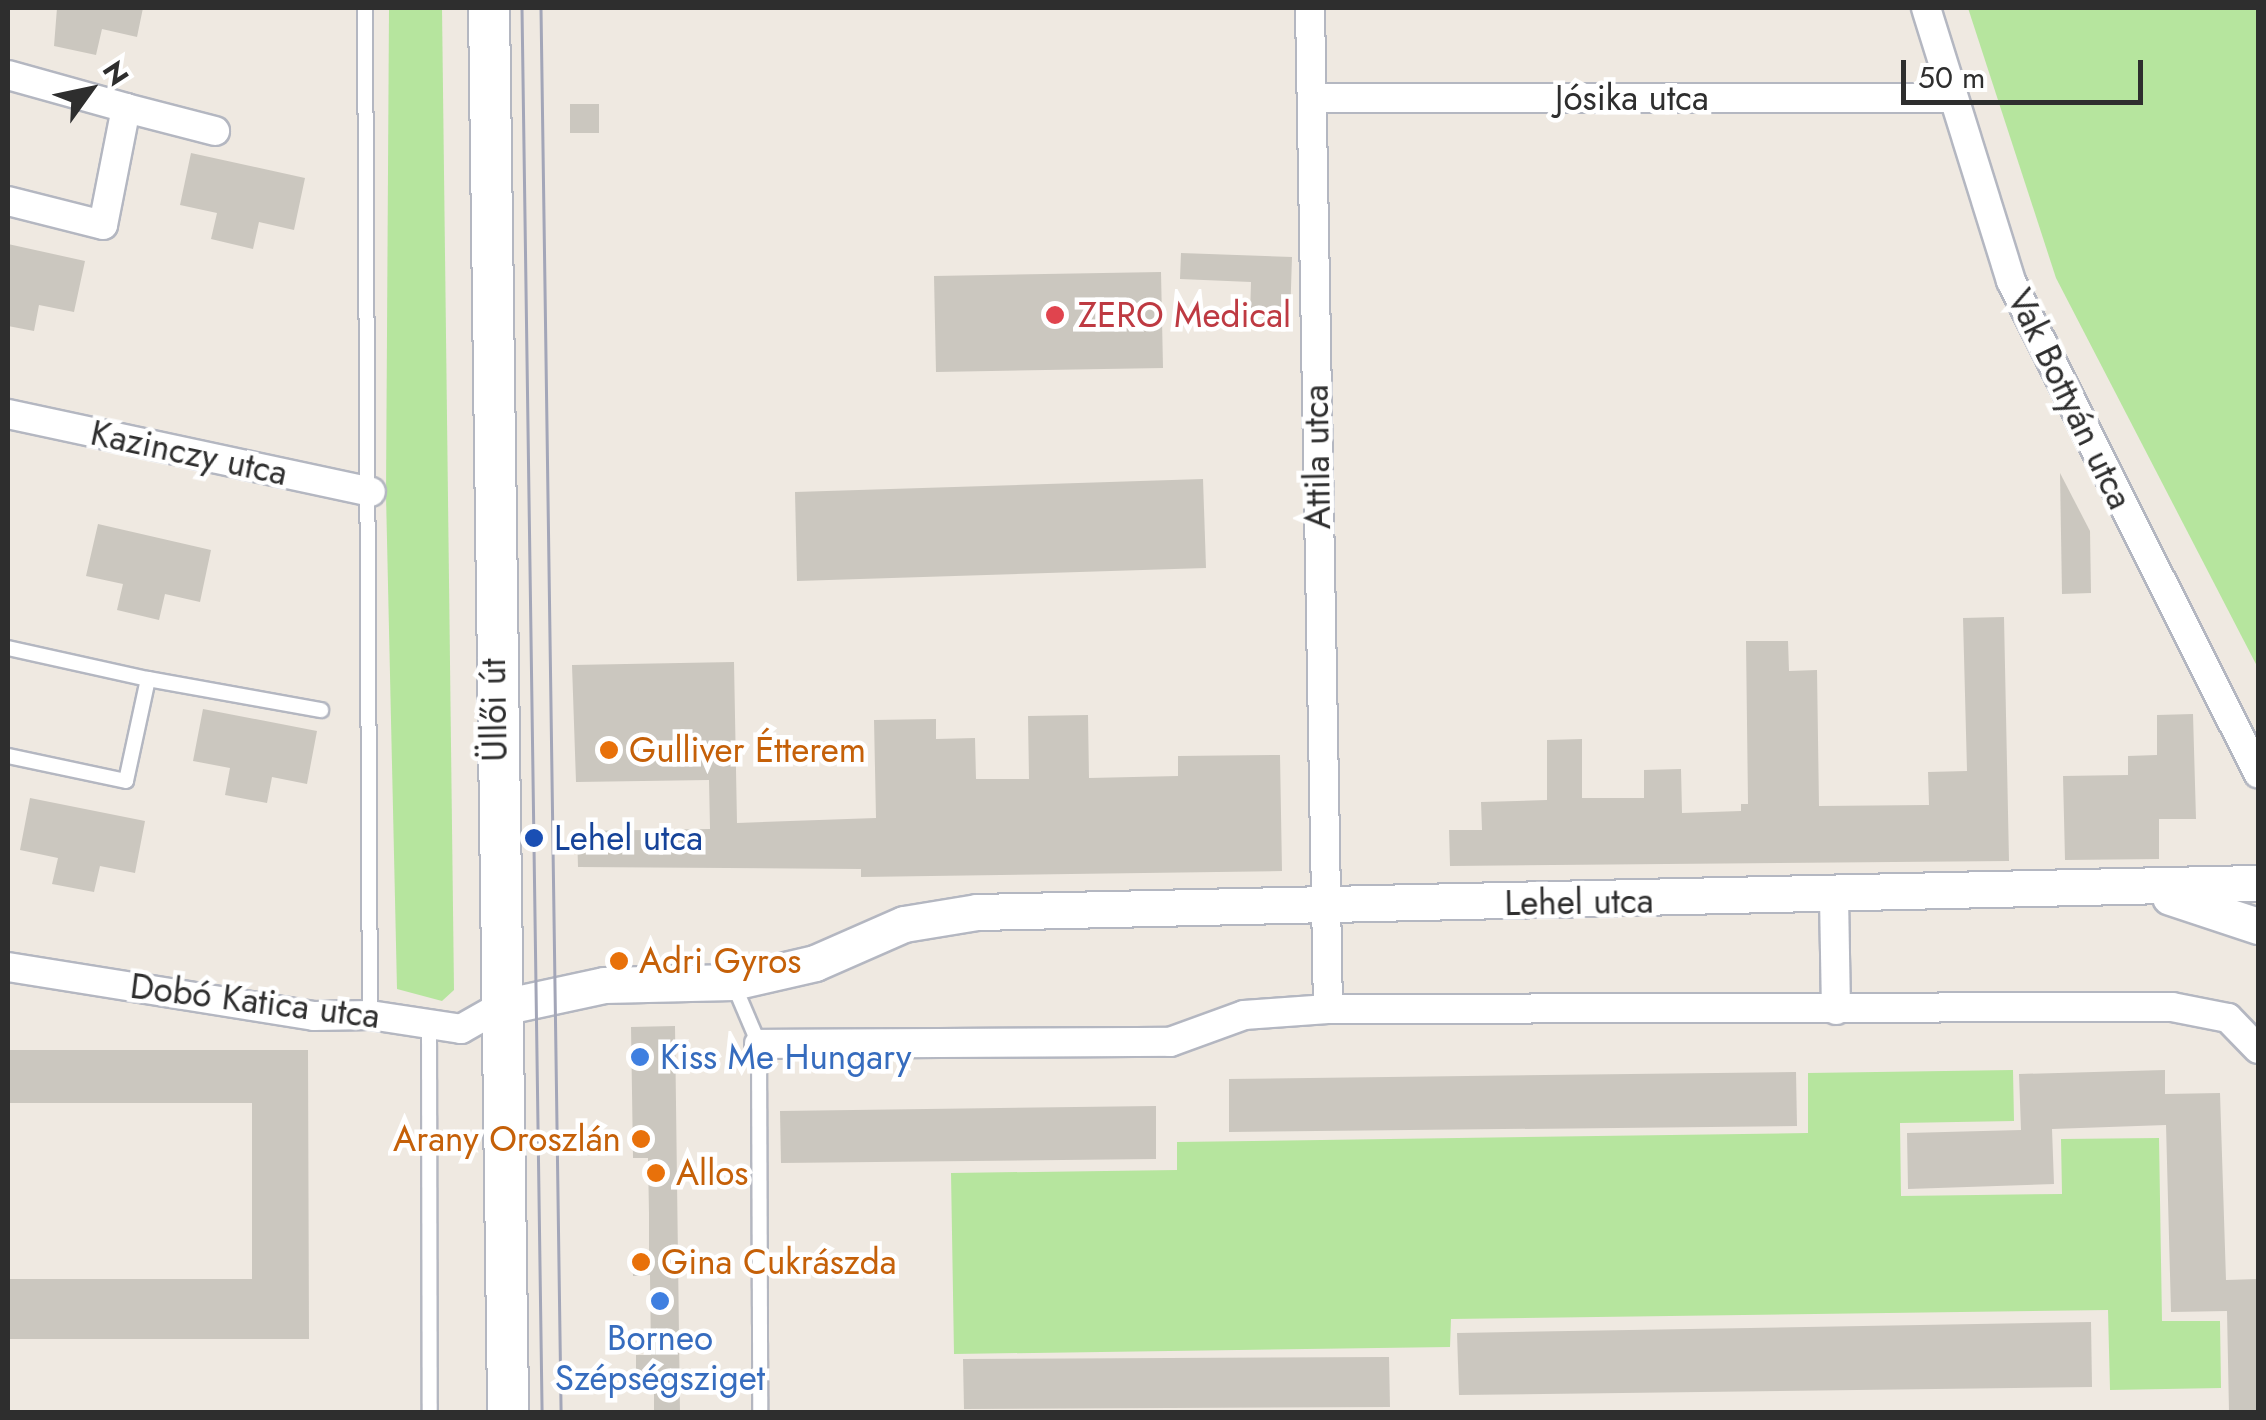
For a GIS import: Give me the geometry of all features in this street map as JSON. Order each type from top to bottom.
[{"type":"main road","name":"Üllői út","points":[[489,8],[498,1008],[508,1412]]},
{"type":"street","name":"Attila utca","points":[[1310,8],[1324,907]]},
{"type":"street","name":"Vak Bottyán utca","points":[[1926,8],[2011,282],[2258,774]]},
{"type":"street","points":[[8,76],[215,130]]},
{"type":"street","name":"Jósika utca","points":[[1312,98],[1952,98]]},
{"type":"street","points":[[8,201],[103,225],[126,108]]},
{"type":"street","name":"Kazinczy utca","points":[[8,414],[370,492]]},
{"type":"street","name":"Lehel utca","points":[[498,1008],[604,986],[733,982],[815,963],[904,924],[977,912],[2140,890],[2258,883]]},
{"type":"street","points":[[2140,890],[2258,926]]},
{"type":"street","points":[[1834,896],[1836,1010]]},
{"type":"street","points":[[1324,907],[1328,1009]]},
{"type":"street","name":"Dobó Katica utca","points":[[8,967],[314,1016],[370,1015],[461,1029],[498,1008]]},
{"type":"street","points":[[759,1044],[1170,1042],[1244,1015],[1328,1009],[2206,1008],[2228,1018],[2258,1049]]},
{"type":"lane","points":[[364,8],[370,492],[370,1015]]},
{"type":"lane","points":[[8,648],[148,679],[320,710]]},
{"type":"lane","points":[[8,756],[126,781],[148,679]]},
{"type":"lane","points":[[733,982],[759,1044],[760,1412]]},
{"type":"lane","points":[[429,1024],[430,1412]]},
{"type":"green space","points":[[389,8],[442,8],[454,990],[442,1001],[397,989],[386,495]]},
{"type":"green space","points":[[1968,8],[2258,8],[2258,668],[2056,278]]},
{"type":"green space","points":[[2013,1070],[2014,1121],[1900,1123],[1901,1196],[2062,1194],[2061,1139],[2159,1138],[2162,1321],[2220,1321],[2221,1388],[2110,1390],[2108,1310],[1451,1319],[1450,1347],[954,1354],[951,1173],[1177,1170],[1177,1142],[1808,1133],[1808,1073]]},
{"type":"building","points":[[57,8],[143,8],[137,37],[102,29],[96,55],[54,46]]},
{"type":"building","points":[[570,104],[599,104],[599,133],[570,133]]},
{"type":"building","points":[[191,153],[305,178],[294,230],[259,222],[253,249],[211,239],[217,213],[180,205]]},
{"type":"building","points":[[8,244],[85,261],[74,312],[39,305],[34,331],[8,326]]},
{"type":"building","points":[[1181,253],[1292,257],[1290,319],[1250,317],[1251,282],[1180,279]]},
{"type":"building","points":[[1161,272],[1163,368],[936,372],[934,276]]},
{"type":"building","points":[[2060,473],[2090,531],[2091,593],[2062,594]]},
{"type":"building","points":[[1203,479],[1206,568],[797,581],[795,492]]},
{"type":"building","points":[[98,524],[211,550],[200,602],[165,594],[159,620],[117,610],[123,584],[86,576]]},
{"type":"building","points":[[2004,617],[2009,861],[1450,866],[1449,830],[1482,830],[1481,802],[1547,800],[1547,740],[1582,739],[1582,798],[1644,798],[1644,770],[1681,769],[1682,813],[1741,811],[1741,804],[1748,804],[1746,641],[1788,641],[1789,671],[1817,670],[1819,806],[1929,805],[1928,772],[1967,771],[1963,618]]},
{"type":"building","points":[[734,662],[737,823],[876,818],[874,720],[936,719],[936,739],[975,738],[976,779],[1029,779],[1028,716],[1088,715],[1089,778],[1178,776],[1178,756],[1280,755],[1282,871],[861,877],[861,869],[578,867],[577,831],[710,829],[709,780],[576,782],[572,665]]},
{"type":"building","points":[[203,709],[317,731],[307,784],[272,777],[267,803],[225,795],[230,768],[193,761]]},
{"type":"building","points":[[2193,714],[2196,819],[2159,819],[2159,859],[2065,860],[2063,776],[2128,775],[2128,756],[2157,755],[2157,715]]},
{"type":"building","points":[[30,798],[145,821],[135,873],[100,866],[94,892],[52,884],[58,858],[20,850]]},
{"type":"building","points":[[675,1026],[680,1412],[654,1412],[654,1379],[636,1379],[636,1355],[651,1355],[650,1275],[633,1276],[632,1251],[649,1251],[649,1214],[648,1158],[633,1158],[631,1027]]},
{"type":"building","points":[[8,1050],[308,1050],[309,1339],[8,1339],[8,1279],[252,1279],[252,1103],[8,1103]]},
{"type":"building","points":[[2165,1070],[2165,1094],[2220,1093],[2226,1280],[2258,1279],[2258,1412],[2229,1412],[2227,1311],[2171,1312],[2166,1125],[2052,1129],[2054,1184],[1908,1189],[1907,1133],[2021,1130],[2019,1074]]},
{"type":"building","points":[[1796,1072],[1797,1126],[1229,1132],[1229,1079]]},
{"type":"building","points":[[1156,1106],[1156,1159],[781,1163],[780,1111]]},
{"type":"building","points":[[2091,1322],[2092,1387],[1459,1395],[1457,1333]]},
{"type":"building","points":[[1389,1357],[1390,1407],[964,1409],[963,1359]]},
{"type":"tram line","points":[[522,8],[542,1412]]},
{"type":"tram line","points":[[541,8],[561,1412]]},
{"type":"place","name":"ZERO Medical","points":[[1055,315]]},
{"type":"place","name":"Gulliver Étterem","points":[[609,750]]},
{"type":"place","name":"Lehel utca","points":[[534,838]]},
{"type":"place","name":"Adri Gyros","points":[[619,961]]},
{"type":"place","name":"Kiss Me Hungary","points":[[640,1057]]},
{"type":"place","name":"Arany Oroszlán","points":[[641,1139]]},
{"type":"place","name":"Allos","points":[[656,1173]]},
{"type":"place","name":"Gina Cukrászda","points":[[641,1262]]},
{"type":"place","name":"Borneo Szépségsziget","points":[[660,1301]]}]
